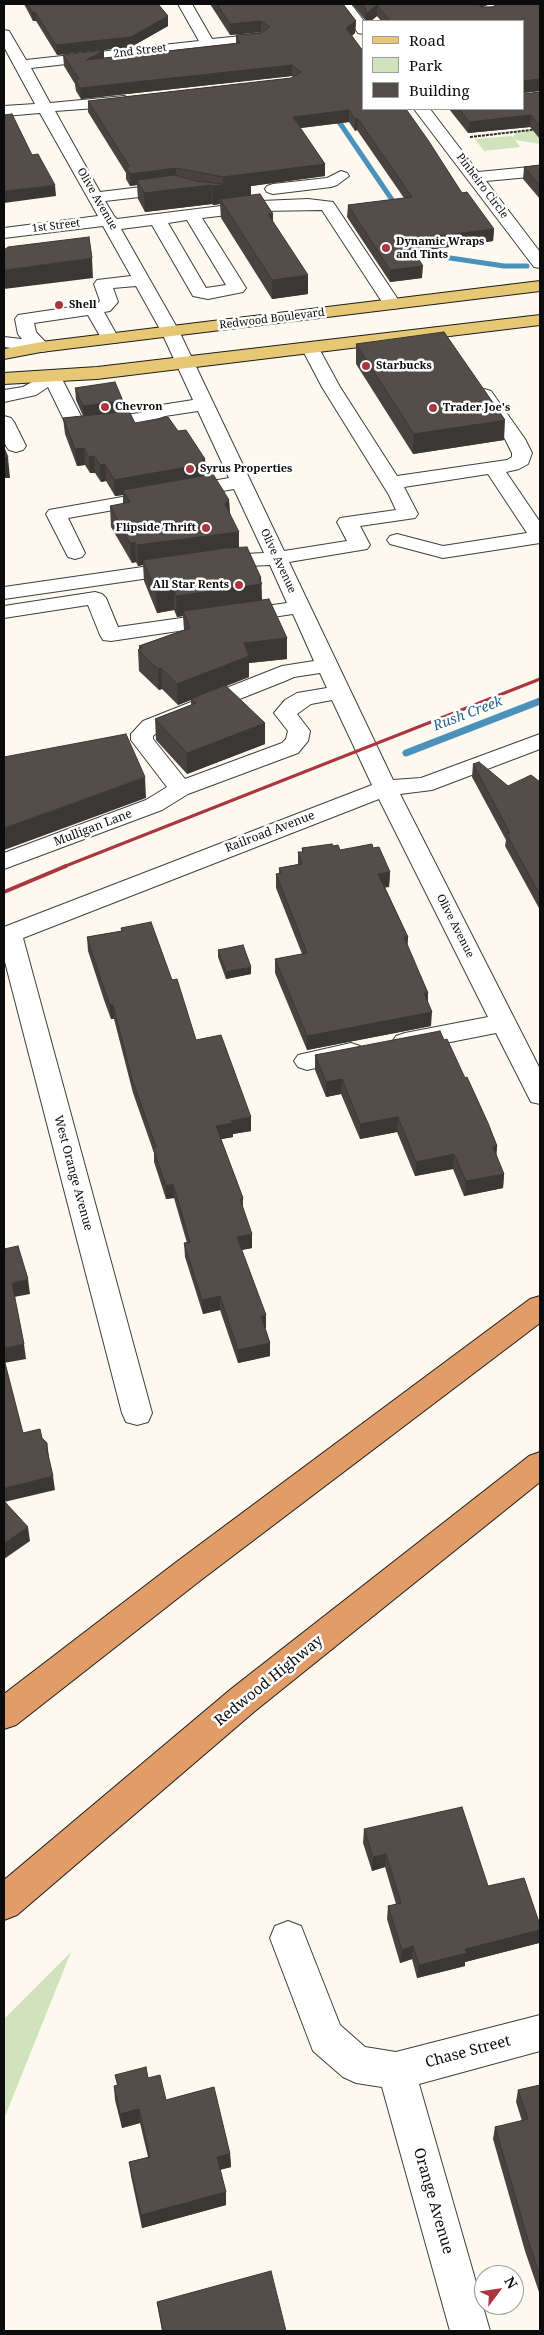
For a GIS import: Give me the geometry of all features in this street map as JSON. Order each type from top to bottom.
[{"type":"highway","points":[[4,1714],[190,1570],[540,1307]]},
{"type":"highway","name":"Redwood Highway","points":[[4,1903],[244,1700],[540,1465]]},
{"type":"main road","name":"Redwood Boulevard","points":[[4,354],[110,338],[540,286]]},
{"type":"main road","points":[[4,380],[52,377],[310,348],[446,339],[540,320]]},
{"type":"street","points":[[185,4],[208,44]]},
{"type":"street","points":[[344,4],[362,29]]},
{"type":"street","name":"Olive Avenue","points":[[4,34],[111,222],[150,272],[170,331],[385,788],[504,1023],[537,1079]]},
{"type":"street","name":"2nd Street","points":[[20,65],[261,38]]},
{"type":"street","points":[[4,111],[44,106],[65,108],[144,99]]},
{"type":"street","name":"Pinheiro Circle","points":[[427,110],[447,140],[540,263]]},
{"type":"street","points":[[475,177],[540,171]]},
{"type":"street","points":[[223,196],[331,182],[340,176]]},
{"type":"street","points":[[96,197],[176,187],[190,191]]},
{"type":"street","name":"1st Street","points":[[4,233],[111,222],[157,220],[261,206],[308,204],[326,206],[392,304]]},
{"type":"street","points":[[157,220],[199,292],[208,294],[237,288],[192,215]]},
{"type":"street","points":[[41,347],[27,334],[24,319],[104,307],[109,302],[103,284],[150,272],[184,266]]},
{"type":"street","points":[[94,310],[110,338]]},
{"type":"street","points":[[4,342],[41,347]]},
{"type":"street","points":[[4,593],[226,562],[277,558],[420,536],[310,348]]},
{"type":"street","points":[[4,396],[29,391],[52,377],[77,426],[143,418],[161,411],[205,404]]},
{"type":"street","points":[[391,484],[512,465],[521,460],[522,453],[515,439],[472,378]]},
{"type":"street","points":[[4,422],[16,446]]},
{"type":"street","points":[[397,540],[443,552],[540,537],[494,468]]},
{"type":"street","points":[[75,553],[56,514],[241,482]]},
{"type":"street","points":[[360,545],[347,522],[408,514]]},
{"type":"street","points":[[4,612],[95,598],[111,635],[300,607]]},
{"type":"street","points":[[180,789],[159,759],[142,740],[142,734],[151,726],[290,671],[327,666]]},
{"type":"street","name":"Mulligan Lane","points":[[4,861],[154,805],[180,789],[290,748],[297,741],[299,731],[285,713],[293,705],[305,698],[340,692]]},
{"type":"street","name":"Railroad Avenue","points":[[7,935],[385,788],[424,785],[540,742]]},
{"type":"street","name":"West Orange Avenue","points":[[7,935],[137,1413]]},
{"type":"street","points":[[307,1061],[504,1023]]},
{"type":"street","points":[[288,1938],[326,2038],[356,2064],[396,2071]]},
{"type":"street","name":"Chase Street","points":[[396,2071],[540,2033]]},
{"type":"street","name":"Orange Avenue","points":[[396,2071],[470,2331]]},
{"type":"path","points":[[447,140],[540,129]]},
{"type":"green space","points":[[540,130],[540,144],[515,140],[520,147],[484,151],[475,139],[513,137],[515,133]]},
{"type":"green space","points":[[71,1952],[4,2119],[4,2019]]},
{"type":"building","points":[[28,4],[158,4],[168,16],[131,37],[56,45]]},
{"type":"building","points":[[217,4],[343,4],[356,21],[346,28],[362,50],[362,110],[407,110],[462,193],[467,192],[494,229],[406,240],[423,266],[390,270],[348,205],[412,197],[358,119],[355,119],[349,110],[293,117],[325,164],[223,177],[176,168],[130,174],[126,167],[129,166],[88,101],[291,78],[301,72],[292,65],[80,88],[75,79],[79,79],[63,55],[104,50],[86,60],[240,43],[236,35],[261,33],[270,27],[261,21],[230,24]]},
{"type":"building","points":[[362,4],[478,4],[481,7],[492,7],[498,4],[540,4],[540,79],[524,81],[524,20],[389,20],[377,5],[366,14],[366,9]]},
{"type":"building","points":[[540,92],[540,126],[531,115],[469,122],[460,110],[524,110],[524,94]]},
{"type":"building","points":[[12,114],[32,155],[38,154],[55,185],[4,191],[4,115]]},
{"type":"building","points":[[540,165],[540,186],[524,167]]},
{"type":"building","points":[[175,175],[196,181],[222,184],[251,182],[144,193],[137,180]]},
{"type":"building","points":[[260,194],[273,214],[268,214],[308,275],[272,280],[220,199]]},
{"type":"building","points":[[89,237],[92,258],[4,270],[4,250],[8,247]]},
{"type":"building","name":"Trader Joe's","points":[[444,332],[505,420],[414,434],[356,344]]},
{"type":"building","points":[[115,382],[123,401],[83,406],[75,388]]},
{"type":"building","points":[[129,411],[135,423],[168,417],[178,431],[186,430],[205,459],[202,460],[204,464],[114,480],[105,464],[100,465],[94,456],[89,457],[84,448],[75,449],[63,418]]},
{"type":"building","points":[[4,448],[8,457],[4,458]]},
{"type":"building","points":[[213,474],[229,500],[225,504],[239,532],[137,545],[135,542],[130,543],[110,506],[130,502],[123,490]]},
{"type":"building","points":[[247,547],[262,584],[176,596],[174,589],[156,592],[143,560],[226,548]]},
{"type":"building","points":[[269,599],[287,638],[244,643],[249,656],[177,684],[161,668],[158,669],[138,650],[142,648],[139,646],[190,628],[183,611]]},
{"type":"building","points":[[225,685],[265,723],[187,753],[155,719],[196,703],[191,699]]},
{"type":"building","points":[[126,734],[145,777],[4,828],[4,757]]},
{"type":"building","points":[[479,762],[508,786],[531,775],[540,782],[540,895],[506,833],[510,833],[473,764]]},
{"type":"building","points":[[332,844],[333,846],[338,845],[340,850],[372,844],[373,848],[379,847],[390,872],[378,874],[408,937],[404,937],[428,993],[424,993],[432,1012],[307,1036],[275,959],[307,953],[276,874],[281,873],[279,868],[302,864],[298,852],[303,852],[302,848]]},
{"type":"building","points":[[151,922],[172,980],[177,979],[196,1040],[221,1035],[251,1117],[216,1126],[243,1198],[240,1199],[252,1234],[237,1237],[266,1315],[261,1316],[270,1343],[238,1350],[220,1296],[202,1300],[184,1243],[190,1242],[173,1184],[166,1186],[153,1148],[156,1147],[132,1079],[113,1005],[110,1005],[87,937],[122,931],[121,928]]},
{"type":"building","points":[[243,945],[251,967],[226,972],[218,950]]},
{"type":"building","points":[[440,1031],[444,1040],[447,1039],[465,1078],[467,1077],[488,1123],[497,1146],[493,1147],[504,1174],[466,1181],[454,1154],[416,1162],[398,1117],[360,1124],[342,1079],[326,1082],[315,1055]]},
{"type":"building","points":[[18,1246],[28,1279],[12,1283],[24,1344],[4,1348],[4,1249]]},
{"type":"building","points":[[4,1359],[23,1433],[40,1429],[42,1438],[47,1443],[53,1476],[4,1488]]},
{"type":"building","points":[[4,1501],[28,1527],[4,1543]]},
{"type":"building","points":[[462,1807],[488,1886],[524,1878],[540,1930],[465,1949],[467,1953],[419,1965],[413,1946],[402,1950],[388,1906],[401,1903],[386,1854],[373,1857],[364,1829]]},
{"type":"building","points":[[146,2067],[148,2078],[160,2075],[166,2100],[214,2087],[230,2154],[217,2157],[226,2192],[141,2215],[129,2162],[150,2157],[139,2109],[120,2114],[114,2086],[118,2085],[115,2075]]},
{"type":"building","points":[[540,2085],[540,2276],[495,2127],[528,2119],[518,2090]]},
{"type":"building","points":[[271,2271],[286,2331],[163,2331],[157,2302]]},
{"type":"waterway","points":[[333,113],[399,210]]},
{"type":"waterway","points":[[420,241],[430,255],[504,266],[527,266]]},
{"type":"waterway","name":"Rush Creek","points":[[406,753],[540,701]]},
{"type":"railway","points":[[63,867],[540,679]]},
{"type":"railway","points":[[4,892],[66,866]]},
{"type":"place","name":"Dynamic Wraps and Tints","points":[[386,248]]},
{"type":"place","name":"Shell","points":[[59,305]]},
{"type":"place","name":"Starbucks","points":[[366,366]]},
{"type":"place","name":"Chevron","points":[[105,407]]},
{"type":"place","name":"Trader Joe's","points":[[433,408]]},
{"type":"place","name":"Syrus Properties","points":[[190,469]]},
{"type":"place","name":"Flipside Thrift","points":[[206,528]]},
{"type":"place","name":"All Star Rents","points":[[239,585]]}]
